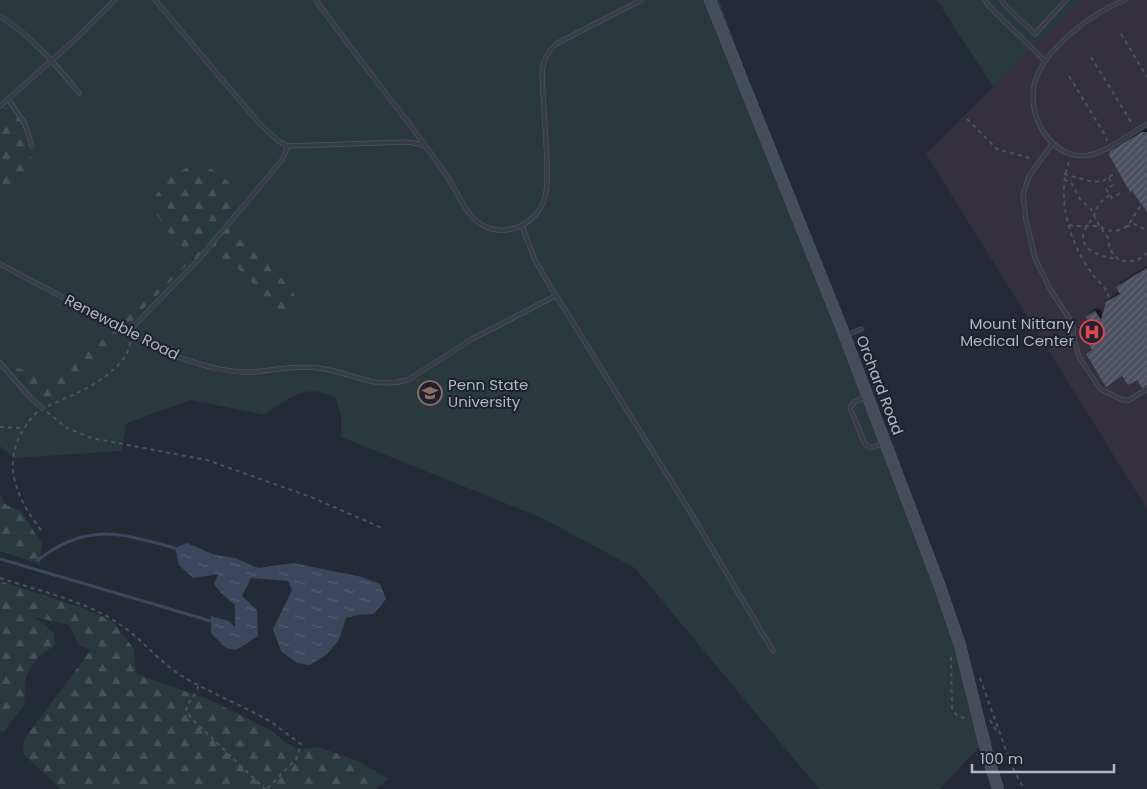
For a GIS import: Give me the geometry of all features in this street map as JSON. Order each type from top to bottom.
[{"type":"street","name":"Orchard Road","points":[[710,0],[845,336],[960,645],[987,754],[998,789]]},
{"type":"lane","points":[[0,106],[115,0]]},
{"type":"lane","points":[[155,0],[258,122],[278,141],[288,146],[407,142],[420,144],[428,149]]},
{"type":"lane","points":[[316,0],[428,149],[477,221],[484,226],[496,229],[522,226],[538,214],[545,197],[547,186],[542,72],[543,64],[549,51],[556,44],[641,0]]},
{"type":"lane","points":[[986,0],[1045,61]]},
{"type":"lane","points":[[1002,0],[1035,34],[1066,0]]},
{"type":"lane","points":[[1123,0],[1079,28],[1045,61],[1036,77],[1034,105],[1038,121],[1052,144],[1074,156],[1095,154],[1147,124]]},
{"type":"lane","points":[[0,16],[28,36],[52,60],[79,93]]},
{"type":"lane","points":[[8,100],[25,124],[32,146]]},
{"type":"lane","points":[[1052,144],[1029,176],[1023,195],[1026,220],[1035,258],[1051,291],[1069,318],[1079,357],[1100,389],[1123,400],[1128,400],[1147,389]]},
{"type":"lane","points":[[128,332],[198,260],[282,160],[288,146]]},
{"type":"lane","points":[[522,226],[534,258],[556,296],[694,518],[773,651]]},
{"type":"lane","name":"Renewable Road","points":[[0,264],[171,355],[198,363],[250,372],[288,367],[321,368],[373,383],[397,383],[408,380],[472,339],[556,296]]},
{"type":"lane","points":[[845,336],[861,329]]},
{"type":"lane","points":[[0,363],[42,408]]},
{"type":"lane","points":[[868,396],[854,402],[850,408],[864,444],[871,448],[886,443]]},
{"type":"path","points":[[1121,34],[1147,77]]},
{"type":"path","points":[[1091,57],[1133,125]]},
{"type":"path","points":[[1069,76],[1107,141]]},
{"type":"path","points":[[967,119],[996,149],[1034,160]]},
{"type":"path","points":[[1143,146],[1147,144]]},
{"type":"path","points":[[1069,162],[1064,174],[1069,225],[1079,253],[1090,272],[1107,290],[1109,301]]},
{"type":"path","points":[[1064,174],[1093,182],[1103,181],[1117,172]]},
{"type":"path","points":[[1109,178],[1113,184],[1106,189],[1112,198],[1119,194],[1116,190]]},
{"type":"path","points":[[1064,180],[1071,182],[1079,198],[1086,203],[1094,214],[1108,238],[1110,250],[1119,259]]},
{"type":"path","points":[[1110,195],[1100,201],[1084,232],[1083,239],[1089,249],[1128,262],[1134,261],[1147,253]]},
{"type":"path","points":[[1124,228],[1132,220],[1136,210],[1144,203]]},
{"type":"path","points":[[1069,225],[1088,225],[1111,231],[1134,224],[1147,230]]},
{"type":"path","points":[[16,434],[42,408],[84,390],[114,369],[126,354],[133,334]]},
{"type":"path","points":[[42,408],[67,428],[92,438],[207,460],[311,497],[382,528]]},
{"type":"path","points":[[0,427],[20,428]]},
{"type":"path","points":[[12,484],[24,507],[41,530]]},
{"type":"path","points":[[0,578],[106,615],[131,632],[177,673],[198,686],[264,718],[301,744],[296,759],[266,789],[192,719],[186,711],[186,704],[198,691],[198,686]]},
{"type":"path","points":[[951,654],[952,708],[960,717],[974,716]]},
{"type":"path","points":[[988,717],[1002,740],[1012,767],[1024,789]]},
{"type":"shaded area","name":"Mount Nittany Medical Center","points":[[1080,0],[1147,0],[1147,509],[926,154]]},
{"type":"green space","name":"Penn State University","points":[[0,0],[719,0],[993,744],[978,748],[940,789],[819,789],[635,568],[542,518],[341,437],[341,415],[336,399],[326,394],[307,392],[299,394],[265,415],[191,400],[127,423],[121,451],[14,458],[0,446],[0,203],[5,204],[10,185],[0,110]],"holes":[[[236,206],[234,233],[258,250],[294,293],[294,306],[248,278],[229,260],[208,256],[186,266],[143,309],[44,401],[9,365],[39,376],[61,369],[123,315],[174,262],[179,246],[154,211]]]},
{"type":"green space","points":[[937,0],[1080,0],[993,87]]},
{"type":"green space","points":[[6,108],[21,118],[30,149],[33,171],[10,185],[5,204],[0,203],[0,110]]},
{"type":"green space","points":[[204,166],[216,172],[230,185],[234,192],[236,211],[234,233],[258,250],[294,293],[294,306],[286,312],[278,311],[229,260],[208,256],[186,266],[143,309],[100,362],[44,402],[8,364],[39,376],[61,369],[123,315],[174,262],[178,246],[154,211],[156,195],[169,178],[186,168]]},
{"type":"green space","points":[[0,494],[6,505],[21,511],[42,544],[40,564],[0,551]]},
{"type":"green space","points":[[0,581],[83,608],[112,621],[134,649],[136,674],[210,700],[272,731],[285,742],[299,750],[318,747],[358,761],[388,779],[376,789],[61,789],[23,754],[24,739],[91,650],[79,645],[69,625],[35,617],[54,633],[55,645],[38,657],[26,676],[24,705],[2,733],[0,731]]},
{"type":"water","points":[[187,543],[215,555],[235,558],[258,568],[293,563],[362,577],[380,584],[386,599],[374,614],[346,618],[339,640],[326,655],[310,665],[297,663],[281,651],[273,629],[292,590],[288,581],[251,578],[242,596],[257,610],[258,636],[236,650],[226,648],[211,633],[211,616],[229,621],[235,627],[235,605],[214,584],[218,574],[193,578],[179,565],[175,548]]},
{"type":"building","points":[[1142,132],[1147,132],[1147,212],[1132,191],[1130,192],[1109,155],[1110,151]]},
{"type":"building","name":"Mount Nittany Medical Center","points":[[1147,268],[1147,385],[1142,388],[1137,380],[1128,385],[1122,376],[1106,387],[1086,354],[1092,350],[1086,340],[1096,334],[1086,317],[1095,311],[1101,320],[1106,302],[1120,294],[1116,287]]},
{"type":"waterway","points":[[38,560],[55,548],[72,540],[104,534],[138,538],[175,548]]},
{"type":"waterway","points":[[0,559],[211,621]]},
{"type":"place","name":"Mount Nittany Medical Center","points":[[1092,332]]},
{"type":"place","name":"Penn State University","points":[[430,393]]}]
